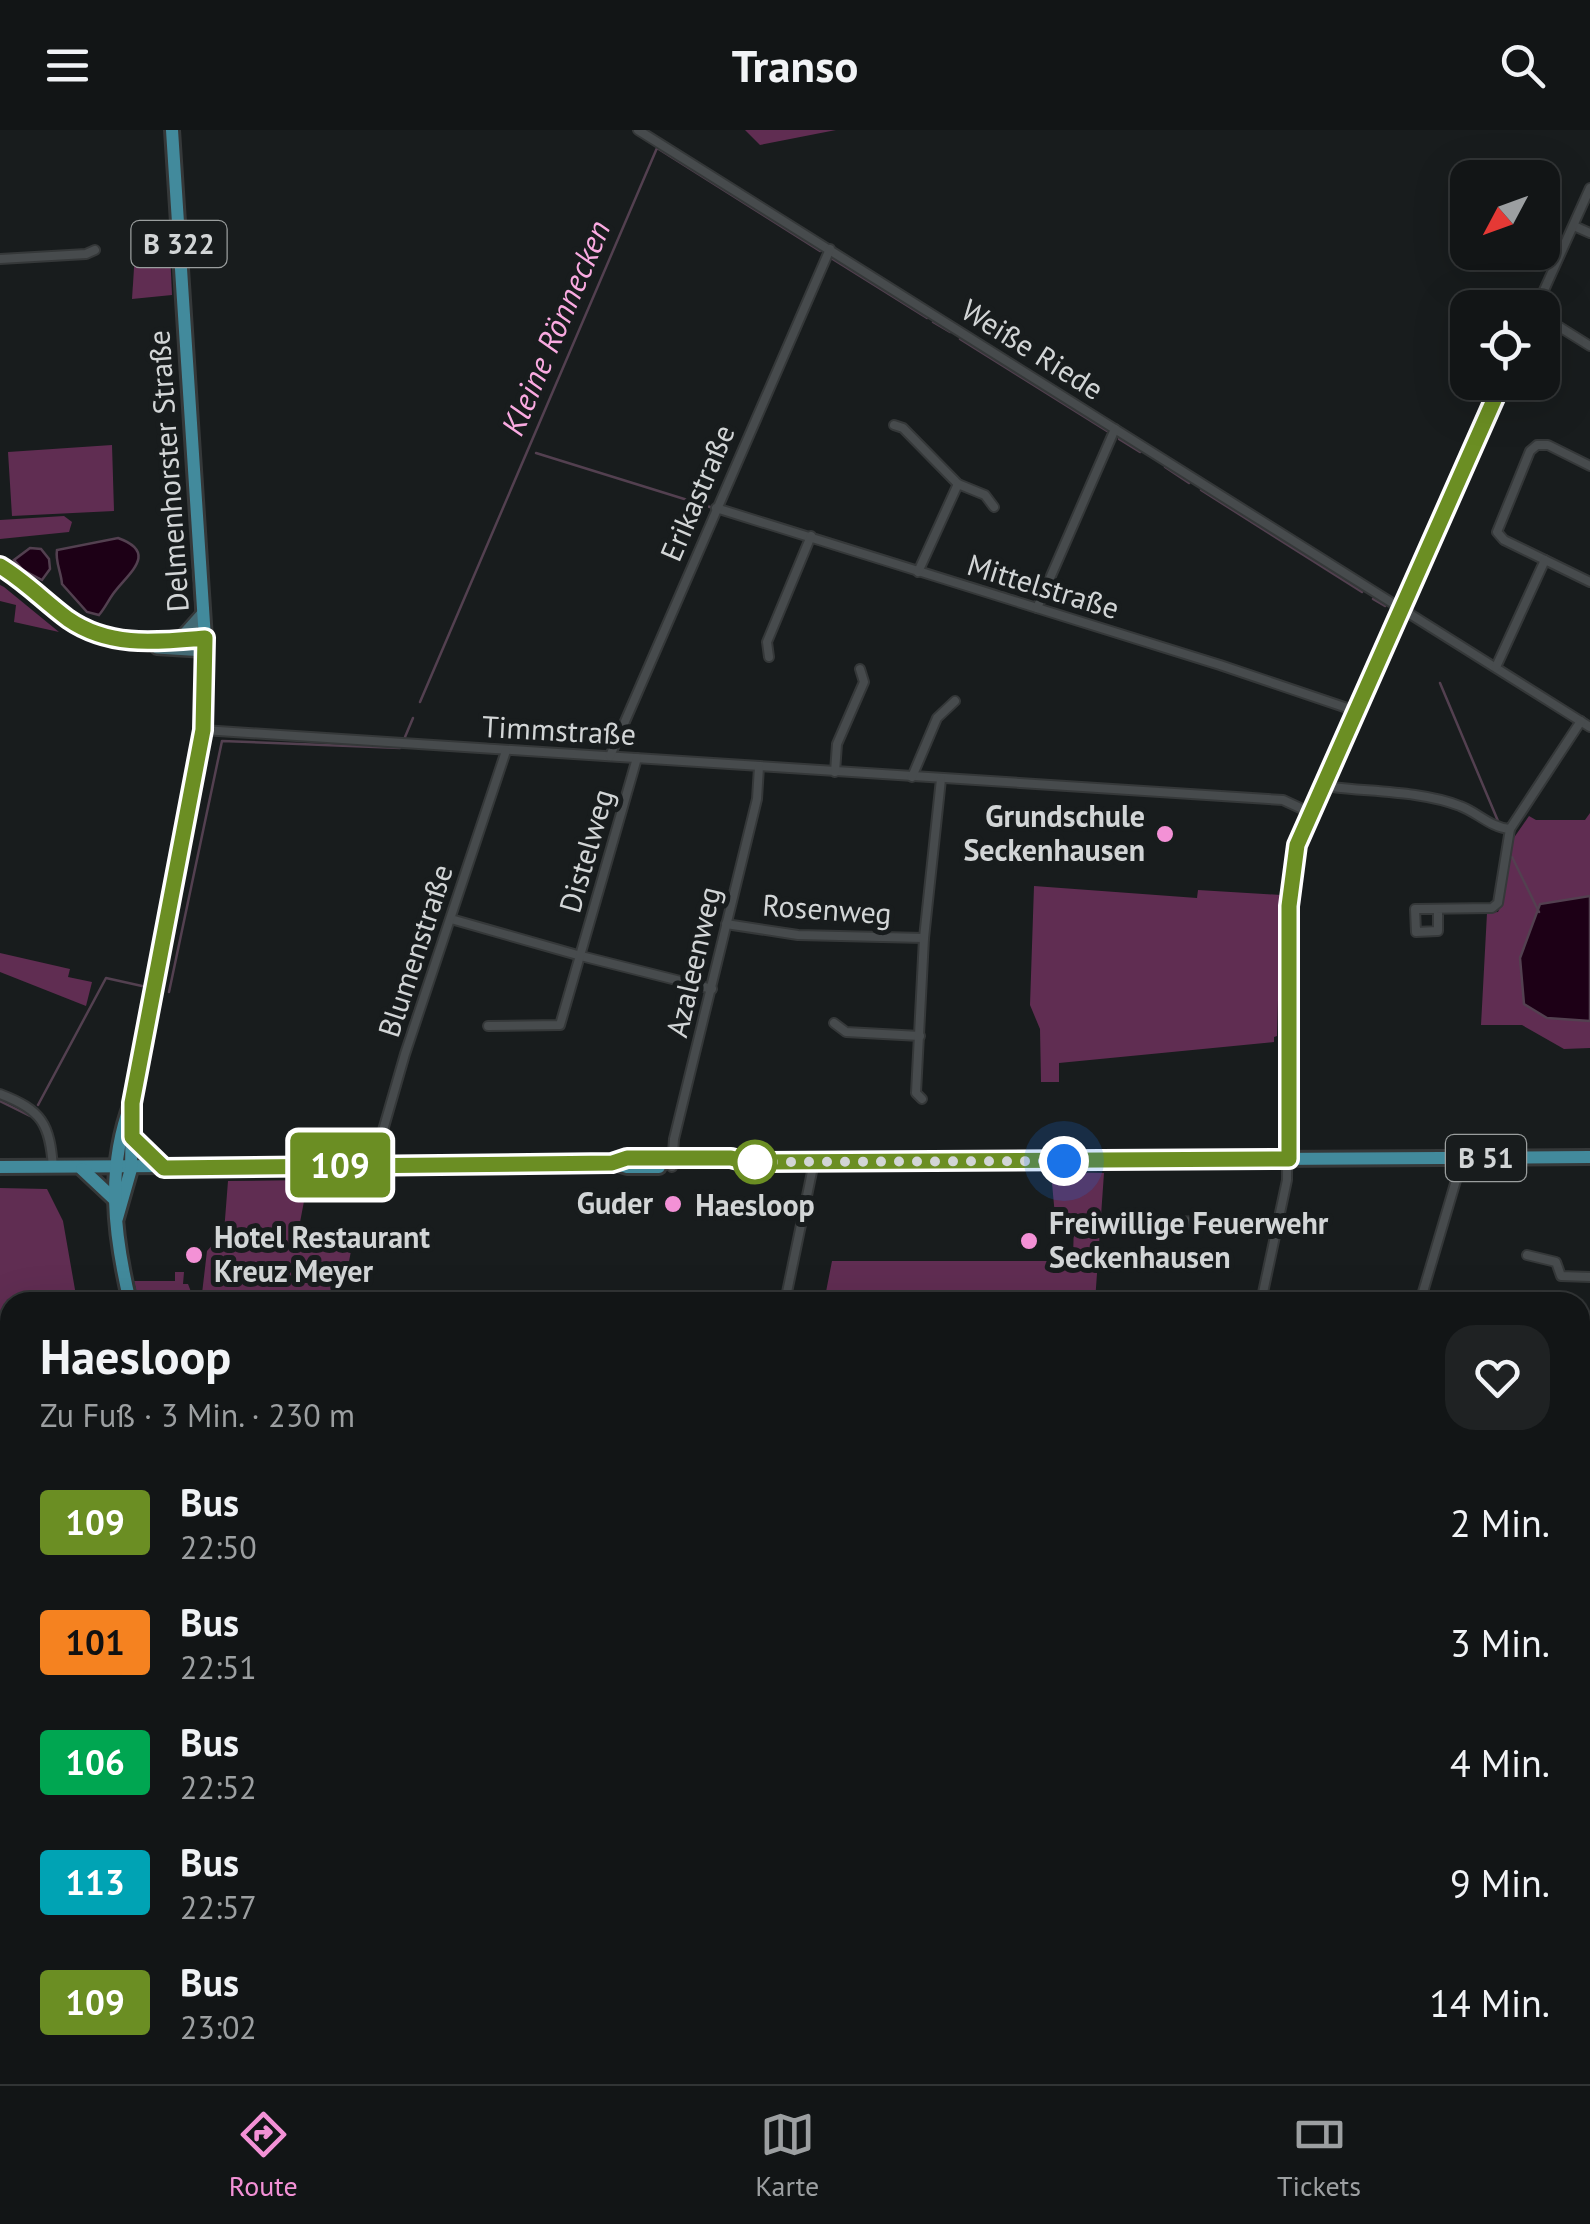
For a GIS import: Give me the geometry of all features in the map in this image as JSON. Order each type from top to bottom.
[{"type":"main road","name":"Delmenhorster Straße","points":[[128,1292],[118,1252],[114,1169],[132,1103],[203,730],[205,645],[172,130]]},
{"type":"main road","name":"Delmenhorster Straße","points":[[116,1221],[131,1169],[132,1103]]},
{"type":"main road","points":[[132,1137],[164,1168]]},
{"type":"main road","name":"B 51","points":[[0,1168],[612,1163],[627,1167],[672,1163],[731,1166],[746,1162],[1590,1157]]},
{"type":"main road","points":[[82,1169],[114,1199]]},
{"type":"street","name":"Weiße Riede","points":[[638,130],[1590,727]]},
{"type":"street","points":[[1544,290],[1590,188]]},
{"type":"street","points":[[1574,226],[1590,233]]},
{"type":"street","points":[[0,259],[86,254],[95,250]]},
{"type":"street","name":"Erikastraße","points":[[610,756],[830,250]]},
{"type":"street","points":[[1560,327],[1590,346]]},
{"type":"street","points":[[1263,1292],[1289,1159],[1290,884],[1297,845],[1494,400]]},
{"type":"street","points":[[894,424],[903,428],[958,484],[985,495],[994,507]]},
{"type":"street","points":[[1037,608],[1116,429]]},
{"type":"street","points":[[1590,466],[1548,446],[1537,445],[1530,451],[1497,532],[1504,540],[1590,582]]},
{"type":"street","points":[[918,572],[958,484]]},
{"type":"street","name":"Mittelstraße","points":[[716,508],[1356,711]]},
{"type":"street","points":[[769,657],[766,642],[811,536]]},
{"type":"street","points":[[1496,667],[1545,560]]},
{"type":"street","points":[[0,566],[86,630],[129,642],[205,645]]},
{"type":"street","points":[[0,575],[69,628],[105,645],[205,645]]},
{"type":"street","points":[[178,641],[203,613]]},
{"type":"street","points":[[836,772],[837,744],[864,682],[860,669]]},
{"type":"street","points":[[912,777],[937,718],[955,700]]},
{"type":"street","points":[[1438,909],[1492,908],[1498,903],[1510,829],[1581,721]]},
{"type":"street","name":"Timmstraße","points":[[203,730],[1282,800],[1311,813]]},
{"type":"street","name":"Blumenstraße","points":[[374,1165],[405,1054],[506,752]]},
{"type":"street","name":"Distelweg","points":[[488,1026],[560,1025],[638,758]]},
{"type":"street","name":"Azaleenweg","points":[[672,1163],[674,1138],[757,799],[759,767]]},
{"type":"street","name":"Rosenweg","points":[[922,1099],[916,1093],[924,938],[941,779]]},
{"type":"street","points":[[1324,782],[1332,787],[1451,803],[1500,829],[1510,829]]},
{"type":"street","name":"Distelweg","points":[[451,919],[712,989]]},
{"type":"street","name":"Rosenweg","points":[[726,924],[798,935],[924,938]]},
{"type":"street","points":[[834,1023],[846,1032],[920,1036]]},
{"type":"street","points":[[0,1094],[33,1110],[46,1124],[53,1169]]},
{"type":"street","points":[[1423,1292],[1456,1176],[1456,1158]]},
{"type":"street","points":[[787,1292],[814,1162]]},
{"type":"street","points":[[1151,1222],[1279,1220]]},
{"type":"street","points":[[1527,1254],[1556,1262],[1561,1276],[1590,1278]]},
{"type":"shaded area","points":[[745,130],[836,130],[760,145]]},
{"type":"shaded area","points":[[170,251],[172,295],[132,299],[135,253]]},
{"type":"shaded area","points":[[112,445],[114,511],[12,516],[8,452]]},
{"type":"shaded area","points":[[64,516],[72,522],[69,532],[0,539],[0,520]]},
{"type":"shaded area","points":[[118,538],[137,550],[139,557],[99,615],[87,612],[62,584],[57,550]]},
{"type":"shaded area","points":[[30,548],[41,549],[49,559],[50,569],[42,580],[14,560]]},
{"type":"shaded area","points":[[0,585],[59,632],[14,622],[16,605],[0,601]]},
{"type":"shaded area","points":[[1590,813],[1590,1048],[1564,1049],[1522,1025],[1481,1025],[1487,913],[1498,912],[1504,898],[1511,842],[1529,816],[1536,820],[1585,820]]},
{"type":"shaded area","points":[[1034,886],[1197,898],[1198,890],[1281,895],[1274,1042],[1059,1063],[1059,1082],[1041,1082],[1040,1029],[1030,1005]]},
{"type":"shaded area","points":[[1590,896],[1590,1021],[1547,1018],[1524,1004],[1520,958],[1540,904]]},
{"type":"shaded area","points":[[0,953],[70,969],[68,977],[92,982],[86,1006],[0,972]]},
{"type":"shaded area","points":[[1051,1172],[1104,1173],[1096,1292],[826,1292],[832,1261],[1073,1261],[1074,1218],[1055,1216]]},
{"type":"shaded area","points":[[308,1180],[298,1233],[353,1241],[343,1292],[202,1292],[207,1251],[224,1232],[228,1181]]},
{"type":"shaded area","points":[[0,1188],[47,1189],[63,1221],[75,1292],[0,1292]]},
{"type":"shaded area","points":[[175,1272],[184,1272],[183,1284],[188,1284],[191,1292],[137,1292],[134,1281],[175,1281]]},
{"type":"waterway","name":"Kleine Rönnecken","points":[[420,702],[657,148],[820,251]]},
{"type":"waterway","name":"Kleine Rönnecken","points":[[831,258],[927,318]]},
{"type":"waterway","name":"Kleine Rönnecken","points":[[933,322],[950,332]]},
{"type":"waterway","name":"Kleine Rönnecken","points":[[960,339],[1107,431]]},
{"type":"waterway","points":[[1119,439],[1140,452]]},
{"type":"waterway","points":[[536,453],[710,507]]},
{"type":"waterway","points":[[1165,467],[1189,483]]},
{"type":"waterway","name":"Kleine Rönnecken","points":[[1201,490],[1362,592]]},
{"type":"waterway","name":"Kleine Rönnecken","points":[[1373,599],[1385,606]]},
{"type":"waterway","name":"Kleine Rönnecken","points":[[1440,683],[1498,821]]},
{"type":"waterway","points":[[405,737],[413,718]]},
{"type":"waterway","name":"Kleine Rönnecken","points":[[169,992],[222,741],[400,748]]},
{"type":"waterway","name":"Kleine Rönnecken","points":[[1512,857],[1539,912]]},
{"type":"waterway","name":"Kleine Rönnecken","points":[[38,1105],[106,978],[142,986]]},
{"type":"waterway","name":"Kleine Rönnecken","points":[[0,1101],[30,1116]]},
{"type":"bus line","name":"109","points":[[0,566],[68,619],[103,636],[129,642],[205,638],[203,730],[132,1103],[132,1137],[164,1168],[612,1163],[627,1158],[731,1158],[746,1162],[1289,1159],[1289,906],[1297,845],[1494,400]]},
{"type":"place","name":"Grundschule Seckenhausen","points":[[1165,834]]},
{"type":"place","name":"Haesloop","points":[[755,1162]]},
{"type":"place","name":"Guder","points":[[673,1204]]},
{"type":"place","name":"Freiwillige Feuerwehr Seckenhausen","points":[[1029,1241]]},
{"type":"place","name":"Hotel Restaurant Kreuz Meyer","points":[[194,1255]]},
{"type":"route","points":[[755,1162],[1064,1161]]}]
